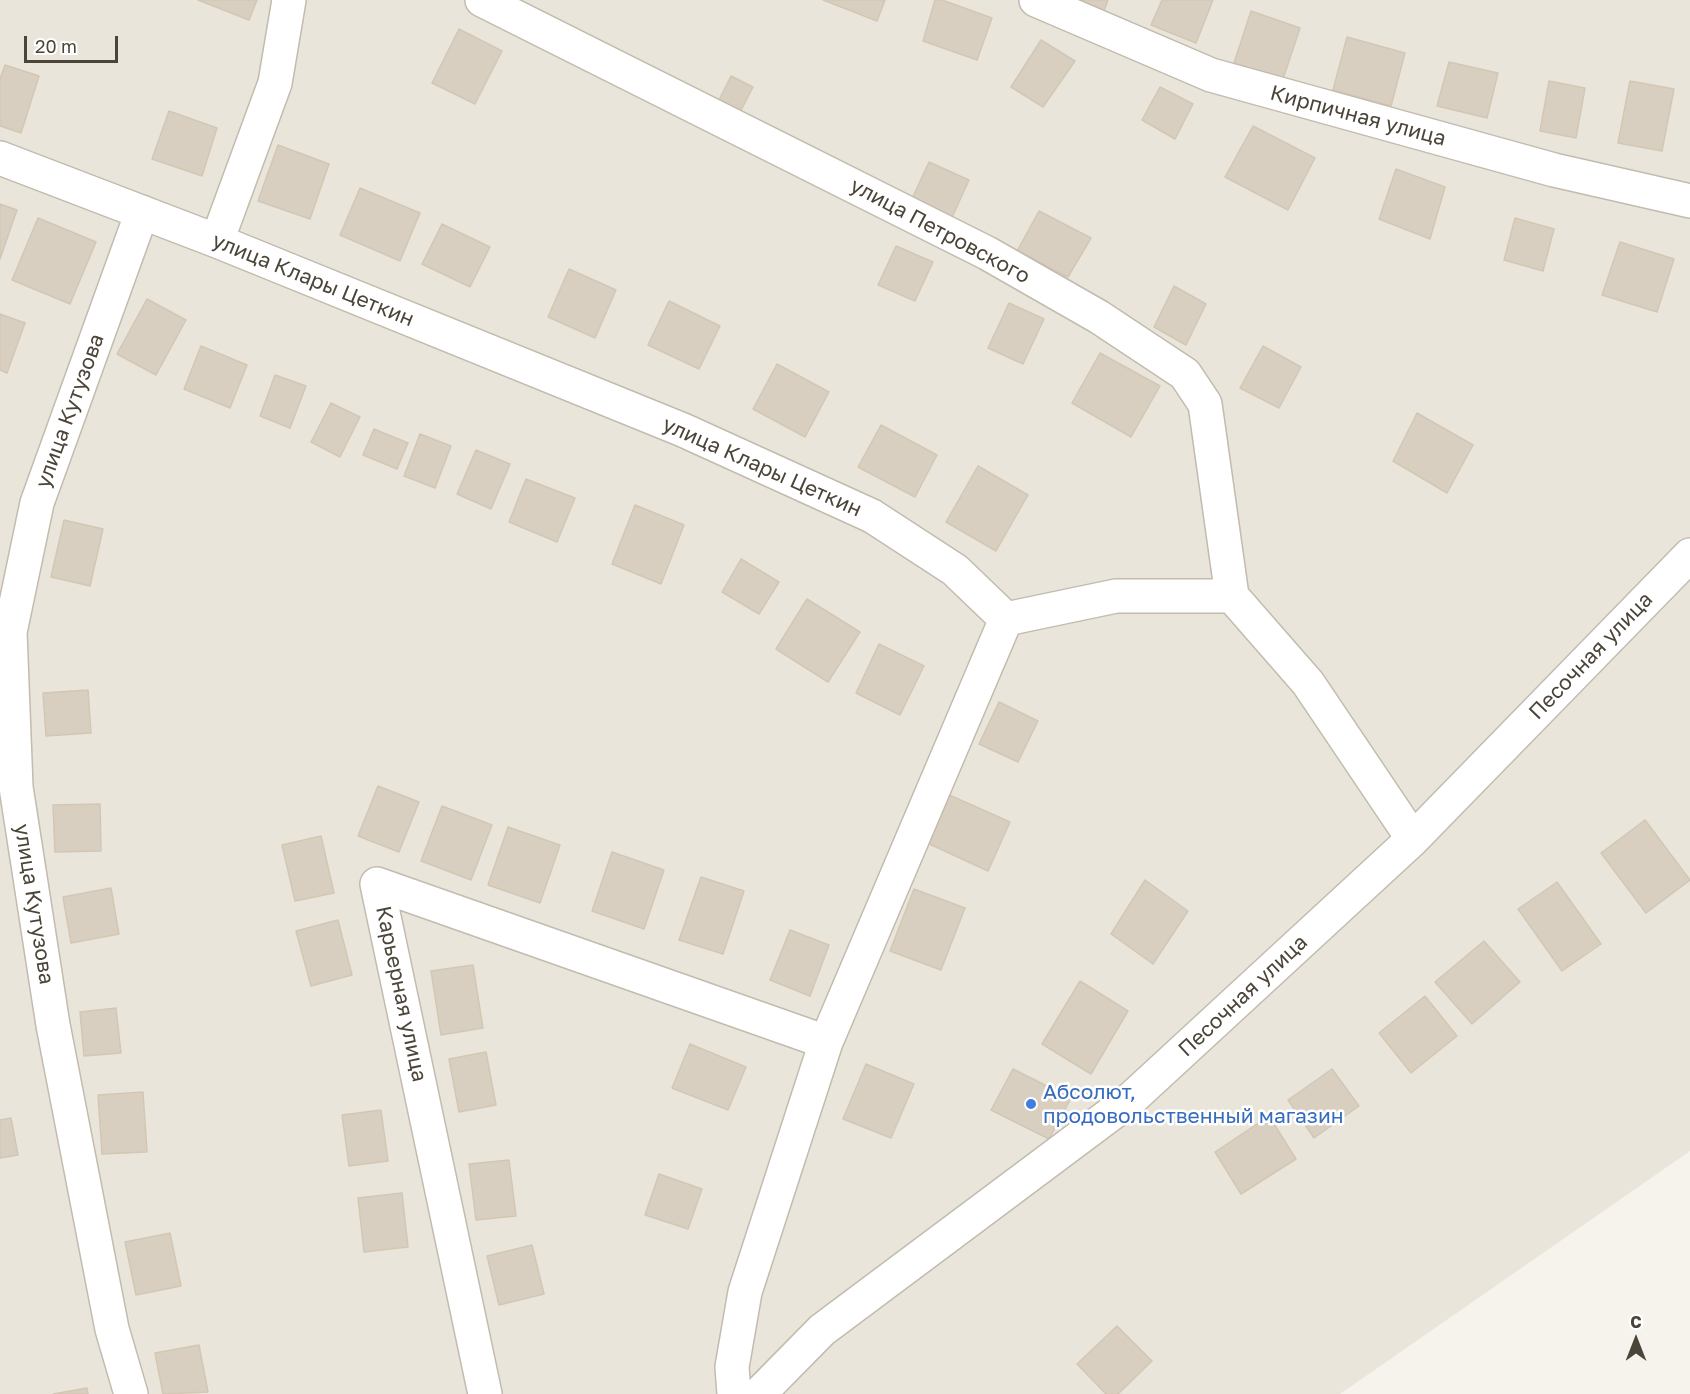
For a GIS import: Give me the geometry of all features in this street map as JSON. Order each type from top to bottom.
[{"type":"street","points":[[217,242],[275,83],[289,0]]},
{"type":"street","name":"улица Петровского","points":[[482,0],[987,253],[1099,317],[1185,374],[1205,404],[1232,596]]},
{"type":"street","name":"Кирпичная улица","points":[[1036,0],[1211,75],[1554,170],[1690,201]]},
{"type":"street","name":"улица Клары Цеткин","points":[[0,158],[142,212],[683,430],[872,516],[955,570],[1006,619]]},
{"type":"street","name":"улица Кутузова","points":[[130,1394],[112,1329],[51,1013],[16,787],[10,632],[37,503],[142,212]]},
{"type":"street","name":"Песочная улица","points":[[759,1394],[822,1330],[1131,1099],[1413,838],[1690,555]]},
{"type":"street","points":[[734,1394],[732,1367],[745,1292],[826,1042],[1006,619],[1116,596],[1232,596],[1308,683],[1413,838]]},
{"type":"street","name":"Карьерная улица","points":[[485,1394],[377,884],[826,1042]]},
{"type":"shaded area","points":[[0,0],[1690,0],[1690,1151],[1340,1394],[0,1394]]},
{"type":"building","points":[[198,0],[257,0],[249,20]]},
{"type":"building","points":[[823,0],[885,0],[877,21]]},
{"type":"building","points":[[935,0],[942,0],[992,18],[977,60],[923,41]]},
{"type":"building","points":[[1060,0],[1108,0],[1103,14]]},
{"type":"building","points":[[1162,0],[1213,0],[1196,43],[1151,25]]},
{"type":"building","points":[[1251,11],[1300,28],[1283,79],[1234,63]]},
{"type":"building","points":[[459,29],[502,51],[475,104],[432,83]]},
{"type":"building","points":[[1347,37],[1405,53],[1391,106],[1333,90]]},
{"type":"building","points":[[1041,40],[1075,61],[1043,107],[1011,87]]},
{"type":"building","points":[[1449,62],[1498,73],[1487,118],[1437,106]]},
{"type":"building","points":[[5,65],[39,76],[21,133],[0,126],[0,79]]},
{"type":"building","points":[[731,76],[753,87],[737,118],[715,108]]},
{"type":"building","points":[[1549,81],[1585,88],[1576,138],[1540,131]]},
{"type":"building","points":[[1630,81],[1674,89],[1662,151],[1618,143]]},
{"type":"building","points":[[1160,87],[1193,104],[1175,139],[1142,120]]},
{"type":"building","points":[[169,111],[217,128],[202,176],[152,159]]},
{"type":"building","points":[[1253,126],[1315,158],[1288,210],[1225,177]]},
{"type":"building","points":[[278,145],[329,164],[310,219],[258,201]]},
{"type":"building","points":[[929,162],[969,180],[950,222],[910,203]]},
{"type":"building","points":[[1396,169],[1445,187],[1430,239],[1379,219]]},
{"type":"building","points":[[360,188],[420,213],[400,261],[340,235]]},
{"type":"building","points":[[0,204],[17,210],[0,259]]},
{"type":"building","points":[[1039,211],[1091,238],[1068,277],[1017,251]]},
{"type":"building","points":[[38,218],[96,242],[70,304],[12,280]]},
{"type":"building","points":[[1515,218],[1554,229],[1543,271],[1504,260]]},
{"type":"building","points":[[442,224],[490,247],[470,287],[422,264]]},
{"type":"building","points":[[1620,242],[1674,259],[1657,312],[1602,295]]},
{"type":"building","points":[[896,246],[933,262],[915,301],[878,285]]},
{"type":"building","points":[[569,269],[616,290],[595,338],[548,317]]},
{"type":"building","points":[[1174,286],[1206,304],[1186,345],[1154,327]]},
{"type":"building","points":[[147,299],[186,320],[156,375],[117,354]]},
{"type":"building","points":[[669,301],[720,326],[699,369],[648,345]]},
{"type":"building","points":[[1009,303],[1044,319],[1023,364],[988,348]]},
{"type":"building","points":[[0,314],[25,323],[7,373],[0,370]]},
{"type":"building","points":[[201,346],[247,365],[230,408],[184,389]]},
{"type":"building","points":[[1263,346],[1301,367],[1279,408],[1240,388]]},
{"type":"building","points":[[1100,353],[1160,386],[1131,437],[1072,403]]},
{"type":"building","points":[[777,364],[829,392],[805,437],[753,409]]},
{"type":"building","points":[[275,375],[306,386],[290,428],[260,416]]},
{"type":"building","points":[[331,403],[360,417],[340,457],[311,442]]},
{"type":"building","points":[[1417,413],[1473,445],[1447,493],[1393,461]]},
{"type":"building","points":[[881,425],[937,455],[915,497],[858,467]]},
{"type":"building","points":[[374,429],[408,443],[397,469],[363,455]]},
{"type":"building","points":[[420,434],[451,446],[435,488],[404,476]]},
{"type":"building","points":[[476,450],[510,464],[491,509],[457,494]]},
{"type":"building","points":[[978,466],[1028,495],[996,551],[946,522]]},
{"type":"building","points":[[526,479],[575,498],[557,542],[509,522]]},
{"type":"building","points":[[635,505],[684,525],[661,584],[612,564]]},
{"type":"building","points":[[64,520],[103,529],[90,586],[51,577]]},
{"type":"building","points":[[741,559],[779,582],[759,614],[722,592]]},
{"type":"building","points":[[807,599],[860,632],[828,682],[776,649]]},
{"type":"building","points":[[879,644],[924,666],[900,715],[856,693]]},
{"type":"building","points":[[88,690],[91,733],[46,736],[43,693]]},
{"type":"building","points":[[999,702],[1038,721],[1018,762],[979,744]]},
{"type":"building","points":[[378,786],[419,802],[399,852],[358,836]]},
{"type":"building","points":[[947,794],[1010,822],[988,871],[925,842]]},
{"type":"building","points":[[100,804],[101,851],[55,852],[53,805]]},
{"type":"building","points":[[442,806],[492,825],[471,880],[421,861]]},
{"type":"building","points":[[1645,820],[1690,880],[1646,913],[1601,853]]},
{"type":"building","points":[[508,827],[560,845],[540,903],[488,885]]},
{"type":"building","points":[[321,836],[334,893],[295,901],[282,845]]},
{"type":"building","points":[[612,852],[664,870],[644,929],[592,911]]},
{"type":"building","points":[[701,877],[744,891],[723,954],[679,940]]},
{"type":"building","points":[[1145,880],[1188,911],[1153,964],[1111,934]]},
{"type":"building","points":[[1557,882],[1601,944],[1562,971],[1518,909]]},
{"type":"building","points":[[111,888],[119,934],[71,943],[63,897]]},
{"type":"building","points":[[914,889],[965,908],[941,970],[890,951]]},
{"type":"building","points":[[338,920],[352,975],[311,986],[296,931]]},
{"type":"building","points":[[790,930],[829,945],[810,996],[770,980]]},
{"type":"building","points":[[1484,941],[1520,982],[1472,1024],[1435,982]]},
{"type":"building","points":[[473,965],[483,1028],[441,1035],[431,971]]},
{"type":"building","points":[[1080,981],[1128,1011],[1091,1074],[1042,1044]]},
{"type":"building","points":[[1425,996],[1457,1036],[1411,1073],[1379,1033]]},
{"type":"building","points":[[116,1008],[121,1053],[84,1056],[80,1012]]},
{"type":"building","points":[[690,1044],[746,1067],[728,1110],[672,1088]]},
{"type":"building","points":[[486,1052],[496,1105],[459,1112],[449,1059]]},
{"type":"building","points":[[866,1064],[914,1084],[891,1138],[843,1119]]},
{"type":"building","name":"Абсолют, продовольственный магазин","points":[[1013,1069],[1071,1098],[1049,1139],[991,1110]]},
{"type":"building","points":[[1332,1069],[1359,1106],[1314,1138],[1288,1100]]},
{"type":"building","points":[[143,1092],[147,1152],[102,1154],[98,1095]]},
{"type":"building","points":[[381,1110],[388,1161],[349,1166],[342,1115]]},
{"type":"building","points":[[1269,1116],[1296,1159],[1241,1194],[1215,1152]]},
{"type":"building","points":[[11,1118],[18,1155],[0,1158],[0,1120]]},
{"type":"building","points":[[509,1160],[516,1216],[476,1220],[469,1164]]},
{"type":"building","points":[[659,1174],[702,1189],[688,1229],[645,1215]]},
{"type":"building","points":[[402,1193],[408,1247],[364,1252],[358,1198]]},
{"type":"building","points":[[170,1233],[181,1286],[136,1295],[125,1242]]},
{"type":"building","points":[[532,1245],[544,1294],[499,1305],[487,1256]]},
{"type":"building","points":[[1117,1326],[1152,1361],[1118,1394],[1106,1394],[1077,1364]]},
{"type":"building","points":[[199,1345],[208,1392],[163,1394],[155,1353]]},
{"type":"building","points":[[87,1388],[88,1394],[53,1394]]},
{"type":"place","name":"Абсолют, продовольственный магазин","points":[[1031,1104]]}]
